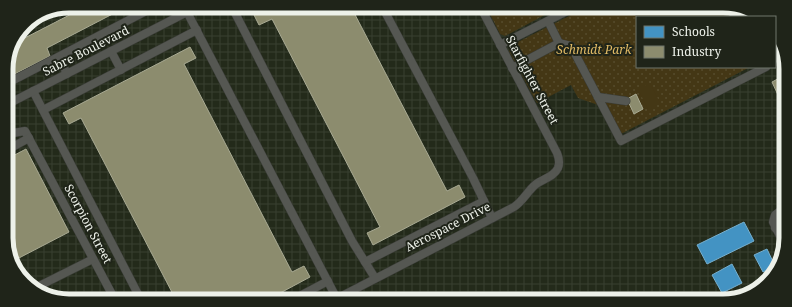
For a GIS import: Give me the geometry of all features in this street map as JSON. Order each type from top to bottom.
[{"type":"street","points":[[13,80],[142,13]]},
{"type":"street","name":"Sabre Boulevard","points":[[13,101],[185,13]]},
{"type":"street","points":[[188,13],[334,294]]},
{"type":"street","points":[[238,13],[348,234],[375,278]]},
{"type":"street","points":[[386,13],[492,218]]},
{"type":"street","name":"Starfighter Street","points":[[483,13],[557,153],[559,164]]},
{"type":"street","points":[[500,45],[563,13]]},
{"type":"street","points":[[548,21],[559,44]]},
{"type":"street","points":[[43,110],[197,30]]},
{"type":"street","points":[[512,68],[559,44],[571,46],[622,141],[764,68]]},
{"type":"street","points":[[111,51],[121,70]]},
{"type":"street","points":[[59,57],[67,74]]},
{"type":"street","points":[[33,91],[138,294]]},
{"type":"street","points":[[598,97],[626,101]]},
{"type":"street","points":[[13,133],[25,131],[30,138],[13,147]]},
{"type":"street","name":"Scorpion Street","points":[[30,138],[112,294]]},
{"type":"street","name":"Aerospace Drive","points":[[345,294],[520,203],[536,184],[556,171],[559,164]]},
{"type":"street","points":[[365,262],[484,201]]},
{"type":"street","points":[[779,211],[773,222],[779,226]]},
{"type":"street","points":[[39,286],[93,259]]},
{"type":"street","points":[[303,294],[328,281]]},
{"type":"shaded area","points":[[69,13],[723,13],[741,16],[636,16],[636,68],[776,68],[776,52],[779,62],[779,238],[776,256],[763,278],[748,288],[726,294],[62,294],[51,291],[38,285],[22,269],[16,256],[13,238],[14,58],[22,38],[29,29],[48,17]]},
{"type":"green space","name":"Schmidt Park","points":[[490,13],[549,13],[505,36],[500,34]]},
{"type":"green space","name":"Schmidt Park","points":[[575,13],[734,14],[741,16],[636,16],[636,68],[748,68],[617,136],[601,106],[578,98],[571,85],[537,103],[509,51],[510,46]]},
{"type":"green space","points":[[650,83],[660,103],[648,109],[638,89]]},
{"type":"building: Schools","points":[[744,222],[754,241],[707,264],[697,245]]},
{"type":"building: Schools","points":[[767,249],[773,262],[769,269],[763,272],[754,255]]},
{"type":"building: Schools","points":[[732,264],[742,283],[722,293],[712,275]]},
{"type":"building: Industry","points":[[73,13],[114,13],[47,48],[50,56],[13,75],[14,58],[21,40]]},
{"type":"building: Industry","points":[[253,13],[354,13],[447,191],[459,185],[465,197],[373,245],[367,233],[380,227],[272,19],[259,25]]},
{"type":"building: Industry","points":[[190,47],[196,58],[184,64],[292,272],[304,266],[310,277],[278,294],[173,294],[81,118],[69,124],[63,113]]},
{"type":"building: Industry","points":[[779,78],[778,95],[772,82]]},
{"type":"building: Industry","points":[[636,94],[643,109],[634,114],[627,99]]},
{"type":"building: Industry","points":[[26,149],[69,232],[17,259],[14,249],[13,238],[13,156]]}]
